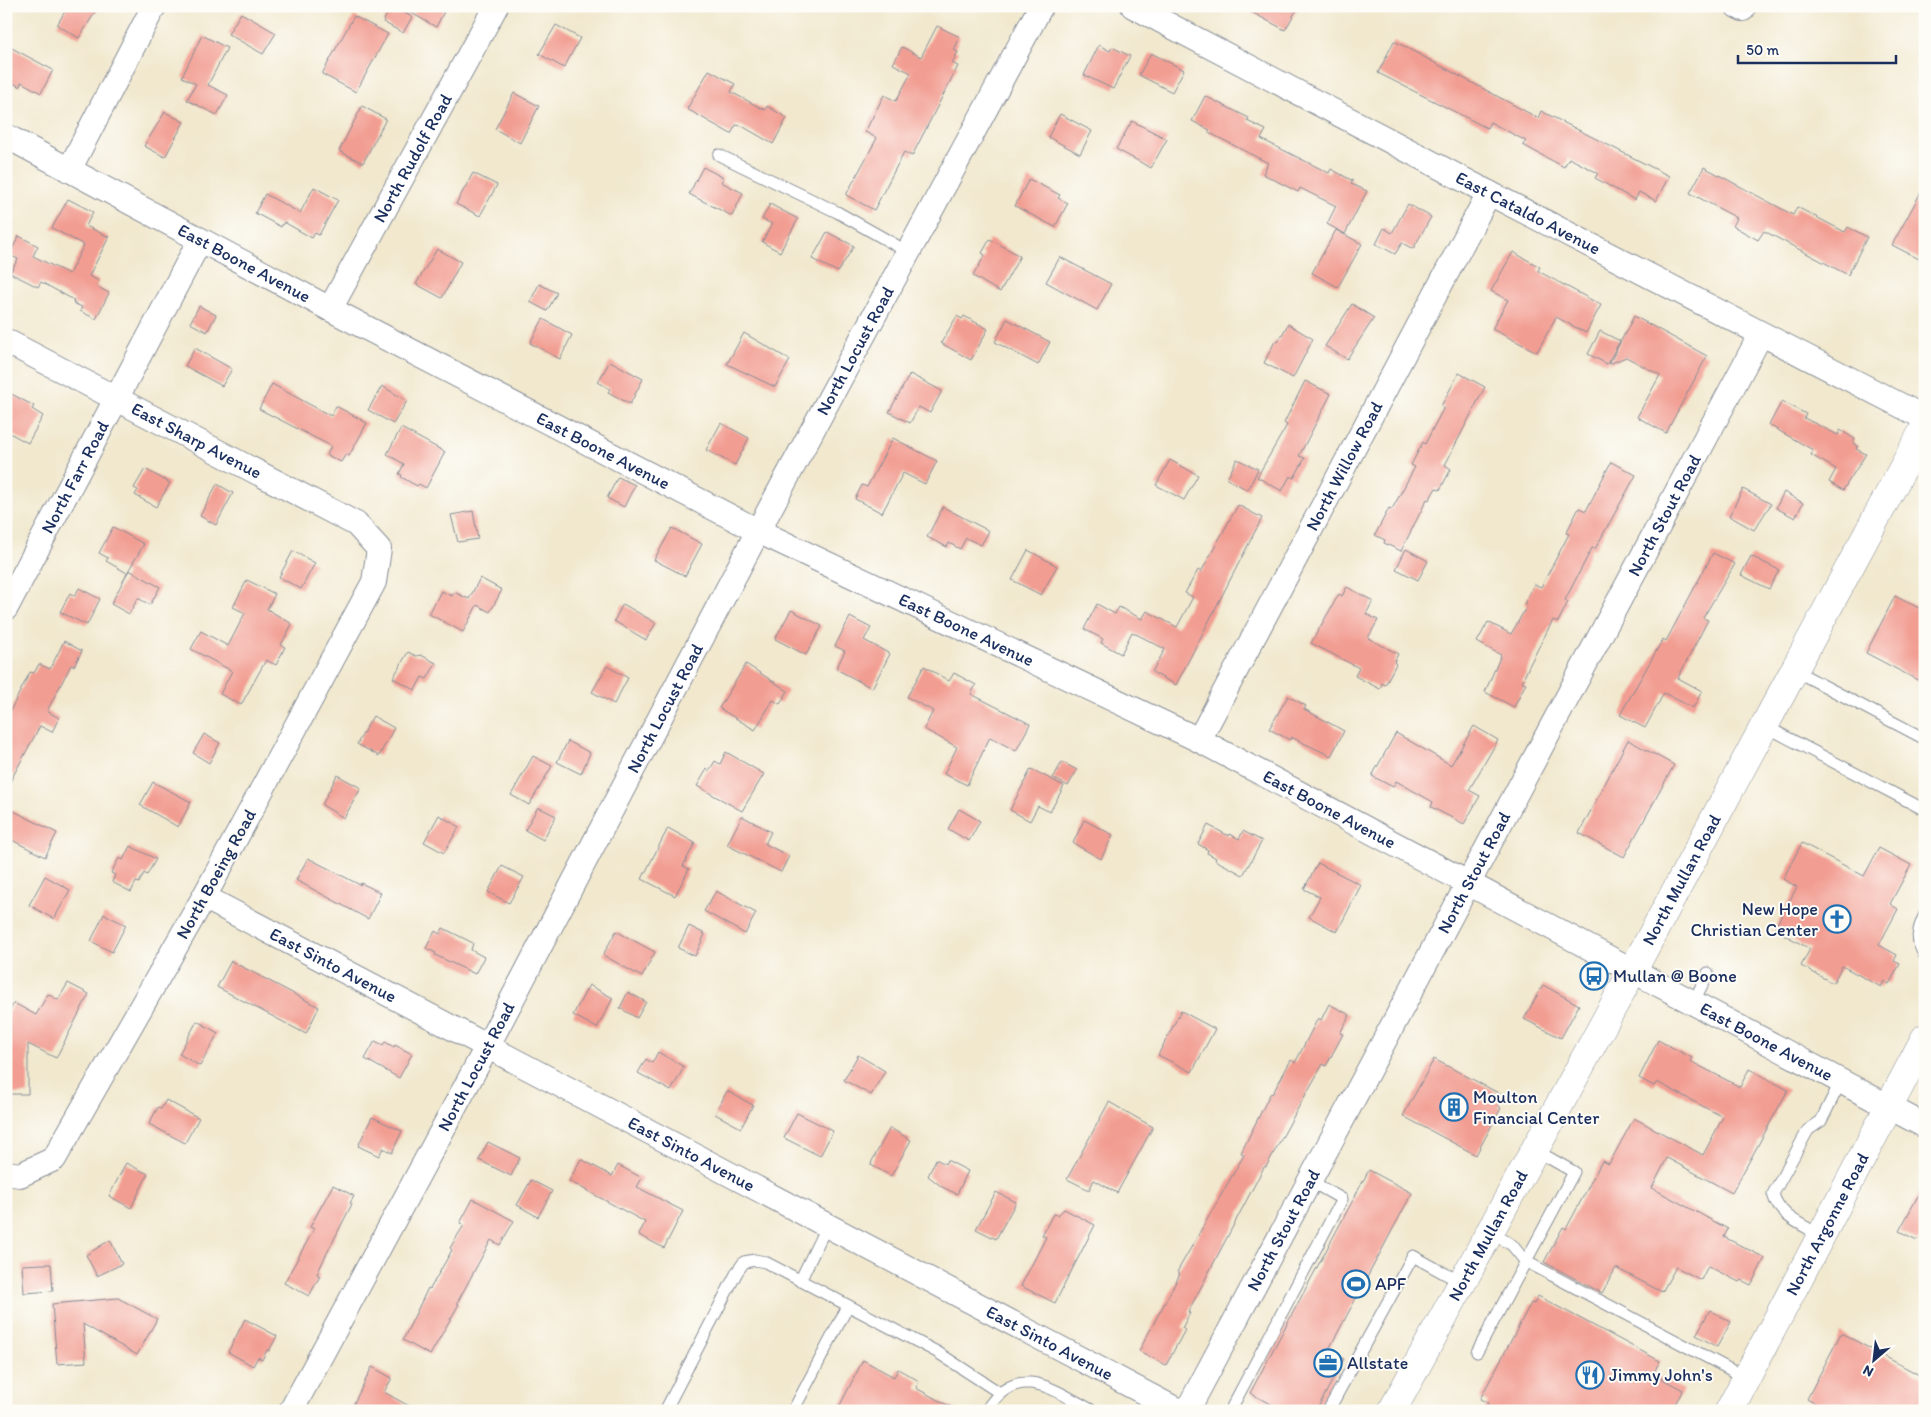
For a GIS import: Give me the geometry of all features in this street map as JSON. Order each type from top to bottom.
[{"type":"main road","name":"North Mullan Road","points":[[1392,1411],[1633,970],[1925,427]]},
{"type":"main road","name":"North Argonne Road","points":[[1729,1411],[1887,1106],[1925,1038]]},
{"type":"street","points":[[69,170],[154,6]]},
{"type":"street","name":"North Rudolf Road","points":[[330,309],[496,6]]},
{"type":"street","name":"North Locust Road","points":[[291,1411],[487,1047],[758,531],[1041,6]]},
{"type":"street","name":"East Cataldo Avenue","points":[[1134,6],[1489,193],[1925,418]]},
{"type":"street","name":"East Boone Avenue","points":[[6,136],[330,309],[758,531],[1200,740],[1925,1126]]},
{"type":"street","name":"North Willow Road","points":[[1200,740],[1489,193]]},
{"type":"street","name":"North Farr Road","points":[[6,608],[200,240]]},
{"type":"street","name":"North Stout Road","points":[[1187,1411],[1470,884],[1761,334]]},
{"type":"street","name":"East Sharp Avenue","points":[[6,341],[356,524],[379,549]]},
{"type":"street","name":"North Boeing Road","points":[[13,1174],[54,1159],[204,897],[374,582],[379,549]]},
{"type":"street","name":"East Sinto Avenue","points":[[204,897],[1178,1411]]},
{"type":"lane","points":[[719,154],[837,212],[908,252]]},
{"type":"lane","points":[[1794,670],[1925,740]]},
{"type":"lane","points":[[1764,726],[1925,810]]},
{"type":"lane","points":[[1925,914],[1917,935],[1918,946],[1925,956]]},
{"type":"lane","points":[[1693,1002],[1708,973]]},
{"type":"lane","points":[[1820,1235],[1784,1214],[1776,1205],[1773,1194],[1808,1130],[1821,1120],[1841,1082]]},
{"type":"lane","points":[[1477,1352],[1574,1172],[1535,1150]]},
{"type":"lane","points":[[1230,1411],[1342,1199],[1310,1181]]},
{"type":"lane","points":[[800,1281],[827,1225]]},
{"type":"lane","points":[[1490,1232],[1512,1245],[1525,1261],[1746,1378]]},
{"type":"lane","points":[[1328,1411],[1413,1256],[1462,1283]]},
{"type":"lane","points":[[665,1411],[737,1272],[744,1262],[755,1260],[765,1262],[937,1352],[1000,1393]]},
{"type":"lane","points":[[793,1411],[848,1306]]},
{"type":"lane","points":[[986,1411],[1000,1393],[1017,1382],[1032,1382],[1047,1386],[1093,1411]]},
{"type":"building","points":[[68,6],[99,6],[79,38],[57,25]]},
{"type":"building","points":[[391,6],[412,17],[403,33],[383,22]]},
{"type":"building","points":[[399,6],[447,6],[436,27]]},
{"type":"building","points":[[1240,6],[1299,6],[1285,30]]},
{"type":"building","points":[[241,13],[276,33],[263,54],[228,34]]},
{"type":"building","points":[[354,16],[388,34],[356,92],[322,74]]},
{"type":"building","points":[[556,25],[580,38],[564,68],[539,54]]},
{"type":"building","points":[[937,26],[960,37],[954,50],[958,52],[952,63],[958,66],[912,156],[904,152],[874,210],[846,195],[877,138],[865,132],[884,95],[896,101],[911,73],[893,64],[902,47],[921,57]]},
{"type":"building","points":[[202,35],[227,48],[208,85],[228,95],[217,115],[187,100],[196,84],[182,77]]},
{"type":"building","points":[[1394,41],[1538,118],[1541,111],[1669,176],[1656,201],[1639,192],[1635,200],[1595,178],[1598,173],[1569,158],[1564,167],[1523,145],[1526,141],[1490,122],[1487,128],[1378,73]]},
{"type":"building","points":[[6,45],[53,70],[41,93],[21,82],[20,87],[6,79]]},
{"type":"building","points":[[1099,45],[1110,51],[1112,47],[1130,56],[1113,89],[1084,75]]},
{"type":"building","points":[[1151,53],[1184,70],[1172,92],[1139,75]]},
{"type":"building","points":[[709,70],[735,84],[731,92],[765,110],[767,106],[787,118],[773,144],[742,126],[736,125],[731,134],[687,109]]},
{"type":"building","points":[[514,93],[539,106],[520,143],[495,129]]},
{"type":"building","points":[[1205,96],[1249,118],[1247,121],[1266,130],[1261,139],[1329,173],[1331,169],[1353,181],[1351,184],[1367,191],[1345,234],[1327,224],[1336,206],[1300,188],[1298,192],[1263,174],[1268,163],[1208,132],[1210,130],[1192,121]]},
{"type":"building","points":[[362,106],[386,119],[363,163],[339,151]]},
{"type":"building","points":[[165,112],[184,122],[165,157],[144,146]]},
{"type":"building","points":[[1060,114],[1092,131],[1080,154],[1048,137]]},
{"type":"building","points":[[1132,121],[1167,139],[1151,168],[1116,149]]},
{"type":"building","points":[[703,167],[724,178],[721,182],[743,193],[732,216],[689,194]]},
{"type":"building","points":[[1704,167],[1793,215],[1797,207],[1845,232],[1848,227],[1867,237],[1848,275],[1764,231],[1758,240],[1733,226],[1737,218],[1690,193]]},
{"type":"building","points":[[473,173],[497,185],[480,216],[456,204]]},
{"type":"building","points":[[1029,179],[1060,195],[1058,198],[1068,203],[1055,227],[1015,206]]},
{"type":"building","points":[[1925,185],[1925,262],[1892,245]]},
{"type":"building","points":[[314,187],[338,200],[319,235],[315,233],[312,238],[284,222],[281,227],[255,213],[265,194],[300,213]]},
{"type":"building","points":[[68,199],[93,212],[86,226],[109,237],[89,276],[99,281],[96,286],[109,293],[96,319],[80,311],[82,307],[73,303],[74,300],[41,282],[38,287],[10,273],[18,259],[9,255],[19,236],[38,246],[33,256],[69,274],[84,245],[52,228]]},
{"type":"building","points":[[770,204],[798,219],[780,252],[762,242],[772,224],[762,219]]},
{"type":"building","points":[[1408,204],[1431,217],[1413,249],[1402,243],[1395,254],[1376,244],[1384,228],[1392,233]]},
{"type":"building","points":[[1336,230],[1362,244],[1338,287],[1312,273]]},
{"type":"building","points":[[827,232],[854,246],[838,272],[812,259]]},
{"type":"building","points":[[990,239],[1020,256],[1000,292],[973,276],[985,255],[982,253]]},
{"type":"building","points":[[437,249],[461,262],[442,298],[416,284]]},
{"type":"building","points":[[1513,252],[1540,267],[1538,271],[1601,305],[1586,333],[1556,317],[1537,352],[1492,329],[1508,300],[1491,291]]},
{"type":"building","points":[[1060,257],[1111,284],[1097,310],[1046,282]]},
{"type":"building","points":[[539,284],[557,293],[547,311],[530,302]]},
{"type":"building","points":[[1352,304],[1374,318],[1347,359],[1325,346]]},
{"type":"building","points":[[199,306],[216,315],[207,332],[190,323]]},
{"type":"building","points":[[957,316],[962,319],[964,316],[988,329],[971,360],[941,343]]},
{"type":"building","points":[[1634,316],[1707,356],[1666,433],[1637,417],[1660,375],[1626,357],[1609,364]]},
{"type":"building","points":[[543,319],[572,335],[560,359],[530,343]]},
{"type":"building","points":[[1007,319],[1050,342],[1038,365],[995,342]]},
{"type":"building","points":[[1288,324],[1313,339],[1293,378],[1264,363],[1275,341],[1278,342]]},
{"type":"building","points":[[1600,331],[1620,341],[1607,364],[1588,354]]},
{"type":"building","points":[[744,333],[790,360],[775,387],[727,364]]},
{"type":"building","points":[[195,348],[232,369],[222,386],[185,366]]},
{"type":"building","points":[[610,361],[643,379],[630,404],[608,392],[610,389],[598,382]]},
{"type":"building","points":[[1459,373],[1485,387],[1445,465],[1451,469],[1440,490],[1436,488],[1429,500],[1427,499],[1401,551],[1384,543],[1385,540],[1375,535],[1389,508],[1392,509],[1415,467],[1411,465],[1423,442],[1425,444],[1444,407],[1441,406]]},
{"type":"building","points":[[910,374],[942,391],[930,413],[919,407],[910,423],[889,412]]},
{"type":"building","points":[[1305,381],[1331,394],[1299,456],[1305,458],[1294,478],[1290,476],[1282,491],[1257,477],[1287,425],[1284,423]]},
{"type":"building","points":[[272,384],[331,416],[336,406],[367,423],[349,456],[346,454],[341,462],[327,455],[331,446],[259,409]]},
{"type":"building","points":[[382,386],[407,401],[393,424],[368,410]]},
{"type":"building","points":[[6,391],[34,406],[32,409],[43,416],[28,443],[6,431]]},
{"type":"building","points":[[1782,401],[1806,414],[1804,418],[1838,435],[1840,430],[1855,439],[1853,443],[1858,446],[1856,449],[1866,454],[1843,490],[1829,482],[1836,469],[1811,455],[1813,450],[1769,425]]},
{"type":"building","points":[[721,423],[749,438],[735,465],[706,450]]},
{"type":"building","points":[[401,428],[445,452],[426,488],[419,484],[417,486],[401,477],[402,475],[399,474],[404,464],[387,454]]},
{"type":"building","points":[[893,438],[937,461],[925,484],[903,473],[882,513],[855,499],[862,485],[867,487]]},
{"type":"building","points":[[1237,459],[1258,469],[1248,490],[1227,479]]},
{"type":"building","points":[[1170,460],[1198,475],[1184,500],[1156,485]]},
{"type":"building","points":[[1611,462],[1636,475],[1595,549],[1592,548],[1565,600],[1568,602],[1558,622],[1553,620],[1529,666],[1522,682],[1526,683],[1514,707],[1485,692],[1501,655],[1477,642],[1488,622],[1511,634],[1527,606],[1524,604],[1534,584],[1541,587],[1569,534],[1566,533],[1579,508],[1586,511]]},
{"type":"building","points":[[145,469],[170,483],[156,507],[135,495],[138,490],[134,488]]},
{"type":"building","points":[[618,477],[635,485],[624,507],[607,498]]},
{"type":"building","points":[[217,484],[233,493],[216,525],[200,516]]},
{"type":"building","points":[[1743,489],[1771,504],[1754,530],[1729,516]]},
{"type":"building","points":[[1784,492],[1803,503],[1795,518],[1776,508]]},
{"type":"building","points":[[1238,505],[1262,518],[1176,685],[1152,672],[1165,649],[1132,632],[1121,654],[1101,643],[1103,639],[1084,629],[1097,604],[1115,614],[1119,607],[1142,619],[1147,611],[1177,627],[1193,597],[1185,593],[1198,570],[1201,572]]},
{"type":"building","points":[[943,507],[989,531],[981,545],[966,538],[960,549],[949,543],[947,547],[927,537]]},
{"type":"building","points":[[473,511],[478,539],[458,542],[451,515]]},
{"type":"building","points":[[113,527],[144,544],[127,573],[106,561],[108,558],[99,553]]},
{"type":"building","points":[[672,528],[702,544],[685,576],[654,560]]},
{"type":"building","points":[[1406,549],[1428,561],[1418,580],[1396,569]]},
{"type":"building","points":[[1028,550],[1057,566],[1041,595],[1012,580]]},
{"type":"building","points":[[293,551],[315,563],[301,589],[279,577]]},
{"type":"building","points":[[1713,553],[1735,564],[1703,618],[1708,620],[1678,678],[1702,691],[1693,708],[1664,693],[1645,728],[1620,715],[1663,639],[1666,641]]},
{"type":"building","points":[[1751,556],[1779,570],[1769,589],[1741,575]]},
{"type":"building","points":[[129,570],[160,587],[150,605],[138,598],[129,614],[111,604]]},
{"type":"building","points":[[480,578],[502,590],[490,612],[477,605],[463,632],[429,614],[441,591],[452,596],[454,592],[469,599]]},
{"type":"building","points":[[247,580],[275,594],[267,609],[292,624],[281,645],[285,647],[276,665],[266,660],[241,705],[220,694],[232,671],[191,649],[201,631],[228,646],[245,613],[233,607]]},
{"type":"building","points":[[1347,587],[1373,601],[1366,614],[1378,620],[1368,638],[1398,654],[1394,662],[1396,664],[1385,685],[1382,683],[1380,689],[1355,676],[1359,668],[1311,643],[1339,594],[1342,596]]},
{"type":"building","points":[[79,588],[100,599],[87,625],[60,612],[70,593],[75,596]]},
{"type":"building","points":[[1895,596],[1925,611],[1925,684],[1866,653]]},
{"type":"building","points":[[623,604],[656,623],[646,640],[614,621]]},
{"type":"building","points":[[791,610],[822,626],[806,655],[775,639]]},
{"type":"building","points":[[850,617],[871,628],[864,640],[890,654],[872,688],[836,669],[845,651],[835,646]]},
{"type":"building","points":[[64,641],[82,651],[74,666],[71,665],[47,711],[59,718],[52,732],[40,726],[6,789],[6,719],[30,672],[34,673],[39,664],[50,669]]},
{"type":"building","points":[[408,652],[416,656],[421,655],[436,663],[427,679],[422,677],[415,690],[393,678]]},
{"type":"building","points":[[746,664],[788,691],[780,704],[773,700],[755,730],[719,708]]},
{"type":"building","points":[[607,666],[628,678],[614,704],[592,692]]},
{"type":"building","points":[[924,666],[949,681],[954,673],[976,685],[971,694],[1030,724],[1016,751],[990,737],[967,785],[944,774],[957,747],[924,729],[933,711],[907,697]]},
{"type":"building","points":[[1288,696],[1306,706],[1304,709],[1344,731],[1331,756],[1291,737],[1290,740],[1269,729]]},
{"type":"building","points":[[373,716],[394,728],[379,756],[357,744]]},
{"type":"building","points":[[1474,726],[1498,740],[1469,790],[1480,796],[1464,824],[1431,807],[1433,802],[1396,781],[1393,787],[1372,776],[1396,733],[1451,765]]},
{"type":"building","points":[[204,734],[220,743],[209,763],[193,753]]},
{"type":"building","points":[[1628,740],[1674,765],[1624,857],[1579,833]]},
{"type":"building","points":[[568,741],[590,753],[581,774],[557,762]]},
{"type":"building","points":[[726,752],[764,774],[742,811],[697,786],[707,769],[709,771],[715,761],[720,764]]},
{"type":"building","points":[[533,756],[552,766],[529,805],[511,795]]},
{"type":"building","points":[[1062,762],[1077,770],[1068,786],[1053,778]]},
{"type":"building","points":[[1031,769],[1064,786],[1050,812],[1038,806],[1030,821],[1010,810]]},
{"type":"building","points":[[337,775],[361,788],[344,818],[322,805]]},
{"type":"building","points":[[153,782],[191,802],[178,827],[140,805]]},
{"type":"building","points":[[6,807],[57,833],[45,857],[6,837]]},
{"type":"building","points":[[538,807],[556,816],[543,840],[525,830]]},
{"type":"building","points":[[959,809],[980,821],[969,841],[948,829]]},
{"type":"building","points":[[439,815],[459,827],[444,853],[424,842]]},
{"type":"building","points":[[742,816],[771,832],[765,844],[789,856],[781,872],[727,845]]},
{"type":"building","points":[[1084,820],[1113,835],[1101,859],[1073,843]]},
{"type":"building","points":[[1208,825],[1239,839],[1243,831],[1262,841],[1243,875],[1215,860],[1216,858],[1207,853],[1208,850],[1198,844]]},
{"type":"building","points":[[668,828],[695,843],[683,866],[689,869],[675,896],[642,879]]},
{"type":"building","name":"New Hope Christian Center","points":[[1802,843],[1864,876],[1879,848],[1911,865],[1890,904],[1898,909],[1879,945],[1897,955],[1894,961],[1900,964],[1889,984],[1884,981],[1881,987],[1842,966],[1833,983],[1801,966],[1810,949],[1774,929],[1797,887],[1783,879]]},
{"type":"building","points":[[130,846],[156,859],[147,875],[144,873],[139,883],[136,882],[131,892],[112,882],[115,875],[111,873],[119,858],[123,860]]},
{"type":"building","points":[[308,858],[360,885],[361,883],[381,893],[368,919],[296,880]]},
{"type":"building","points":[[1318,863],[1361,885],[1337,932],[1309,917],[1320,897],[1304,889]]},
{"type":"building","points":[[502,866],[524,877],[509,903],[488,892]]},
{"type":"building","points":[[45,876],[70,890],[54,919],[29,905]]},
{"type":"building","points":[[716,891],[756,913],[745,934],[704,911]]},
{"type":"building","points":[[104,914],[126,925],[112,952],[91,941]]},
{"type":"building","points":[[689,926],[705,934],[695,956],[678,948]]},
{"type":"building","points":[[443,928],[473,943],[471,950],[484,957],[475,974],[435,955],[436,953],[426,948],[435,931],[440,934]]},
{"type":"building","points":[[616,931],[655,952],[642,977],[603,955]]},
{"type":"building","points":[[231,961],[319,1007],[306,1034],[217,987]]},
{"type":"building","points":[[68,983],[89,994],[56,1058],[28,1044],[28,1094],[6,1094],[6,1017],[14,1003],[36,1015],[48,994],[58,1000]]},
{"type":"building","points":[[589,985],[613,998],[597,1028],[573,1015]]},
{"type":"building","points":[[1543,985],[1579,1005],[1561,1038],[1524,1019]]},
{"type":"building","points":[[628,992],[646,1002],[637,1018],[620,1008]]},
{"type":"building","points":[[1329,1004],[1350,1015],[1340,1033],[1343,1034],[1326,1066],[1323,1064],[1266,1167],[1264,1167],[1188,1312],[1190,1313],[1182,1328],[1185,1330],[1166,1365],[1139,1351],[1180,1274],[1177,1272],[1244,1155],[1241,1153],[1270,1094],[1273,1093],[1291,1060],[1295,1063],[1318,1018],[1321,1020]]},
{"type":"building","points":[[1181,1011],[1215,1029],[1192,1072],[1158,1055]]},
{"type":"building","points":[[197,1021],[218,1033],[200,1066],[179,1054]]},
{"type":"building","points":[[1658,1040],[1692,1058],[1690,1061],[1740,1087],[1749,1069],[1788,1090],[1732,1193],[1667,1158],[1652,1188],[1728,1229],[1724,1237],[1765,1258],[1751,1285],[1741,1280],[1739,1282],[1708,1266],[1701,1280],[1676,1267],[1662,1292],[1616,1268],[1602,1293],[1544,1262],[1563,1227],[1566,1229],[1602,1161],[1609,1164],[1634,1118],[1703,1155],[1723,1117],[1657,1082],[1654,1086],[1639,1078]]},
{"type":"building","points":[[375,1041],[383,1045],[385,1042],[394,1047],[395,1045],[412,1054],[399,1078],[365,1059]]},
{"type":"building","points":[[658,1052],[684,1067],[671,1091],[638,1073],[646,1059],[652,1063]]},
{"type":"building","points":[[858,1055],[885,1071],[871,1095],[844,1080]]},
{"type":"building","name":"Moulton Financial Center","points":[[1434,1059],[1504,1096],[1498,1106],[1501,1108],[1476,1155],[1403,1116]]},
{"type":"building","points":[[727,1091],[753,1105],[741,1128],[715,1114]]},
{"type":"building","points":[[166,1100],[199,1118],[185,1143],[149,1124],[158,1107],[161,1109]]},
{"type":"building","points":[[1109,1102],[1153,1127],[1117,1193],[1094,1180],[1089,1190],[1067,1179]]},
{"type":"building","points":[[797,1113],[833,1131],[820,1156],[784,1138]]},
{"type":"building","points":[[372,1117],[402,1131],[392,1153],[383,1148],[379,1156],[358,1146]]},
{"type":"building","points":[[890,1128],[911,1140],[891,1176],[871,1165]]},
{"type":"building","points":[[488,1142],[520,1158],[511,1176],[479,1160]]},
{"type":"building","points":[[581,1159],[612,1176],[618,1165],[642,1178],[637,1187],[683,1211],[664,1248],[639,1235],[645,1222],[569,1181]]},
{"type":"building","points":[[936,1159],[945,1164],[947,1160],[968,1171],[957,1194],[942,1187],[928,1176]]},
{"type":"building","points":[[126,1163],[148,1174],[131,1208],[109,1196]]},
{"type":"building","points":[[1369,1170],[1412,1193],[1328,1351],[1344,1359],[1316,1411],[1283,1411],[1250,1393]]},
{"type":"building","points":[[531,1180],[552,1191],[538,1217],[517,1205]]},
{"type":"building","points":[[1925,1183],[1925,1241],[1918,1238],[1917,1240],[1899,1231]]},
{"type":"building","points":[[333,1185],[354,1196],[350,1203],[352,1204],[317,1274],[320,1276],[309,1296],[284,1283],[314,1229],[310,1227]]},
{"type":"building","points":[[996,1192],[1016,1202],[996,1239],[976,1229]]},
{"type":"building","points":[[473,1199],[514,1221],[500,1245],[491,1240],[457,1303],[459,1304],[430,1355],[403,1340],[428,1288],[430,1289],[452,1250],[450,1248],[464,1225],[460,1223]]},
{"type":"building","points":[[1064,1209],[1095,1225],[1055,1303],[1021,1286],[1046,1237],[1042,1235],[1053,1214],[1058,1215]]},
{"type":"building","points":[[110,1240],[122,1264],[97,1276],[86,1255]]},
{"type":"building","points":[[51,1264],[53,1291],[24,1293],[22,1265]]},
{"type":"building","points":[[1538,1296],[1660,1361],[1653,1374],[1683,1390],[1671,1411],[1484,1411],[1488,1403],[1480,1399],[1531,1303],[1534,1304]]},
{"type":"building","points":[[118,1298],[157,1319],[137,1355],[83,1324],[86,1362],[57,1364],[52,1304]]},
{"type":"building","points":[[1710,1310],[1731,1322],[1717,1347],[1696,1335]]},
{"type":"building","points":[[245,1319],[277,1336],[262,1360],[258,1357],[253,1366],[228,1352]]},
{"type":"building","points":[[1841,1333],[1925,1378],[1925,1404],[1921,1411],[1813,1411],[1816,1404],[1807,1399]]},
{"type":"building","points":[[863,1360],[894,1377],[898,1369],[919,1381],[916,1388],[958,1411],[837,1411]]},
{"type":"building","points":[[372,1367],[392,1378],[384,1392],[418,1411],[350,1411]]},
{"type":"place","name":"New Hope Christian Center","points":[[1837,919]]},
{"type":"place","name":"Mullan @ Boone","points":[[1594,976]]},
{"type":"place","name":"Moulton Financial Center","points":[[1454,1107]]},
{"type":"place","name":"APF","points":[[1356,1284]]},
{"type":"place","name":"Allstate","points":[[1328,1363]]},
{"type":"place","name":"Jimmy John's","points":[[1590,1375]]}]
